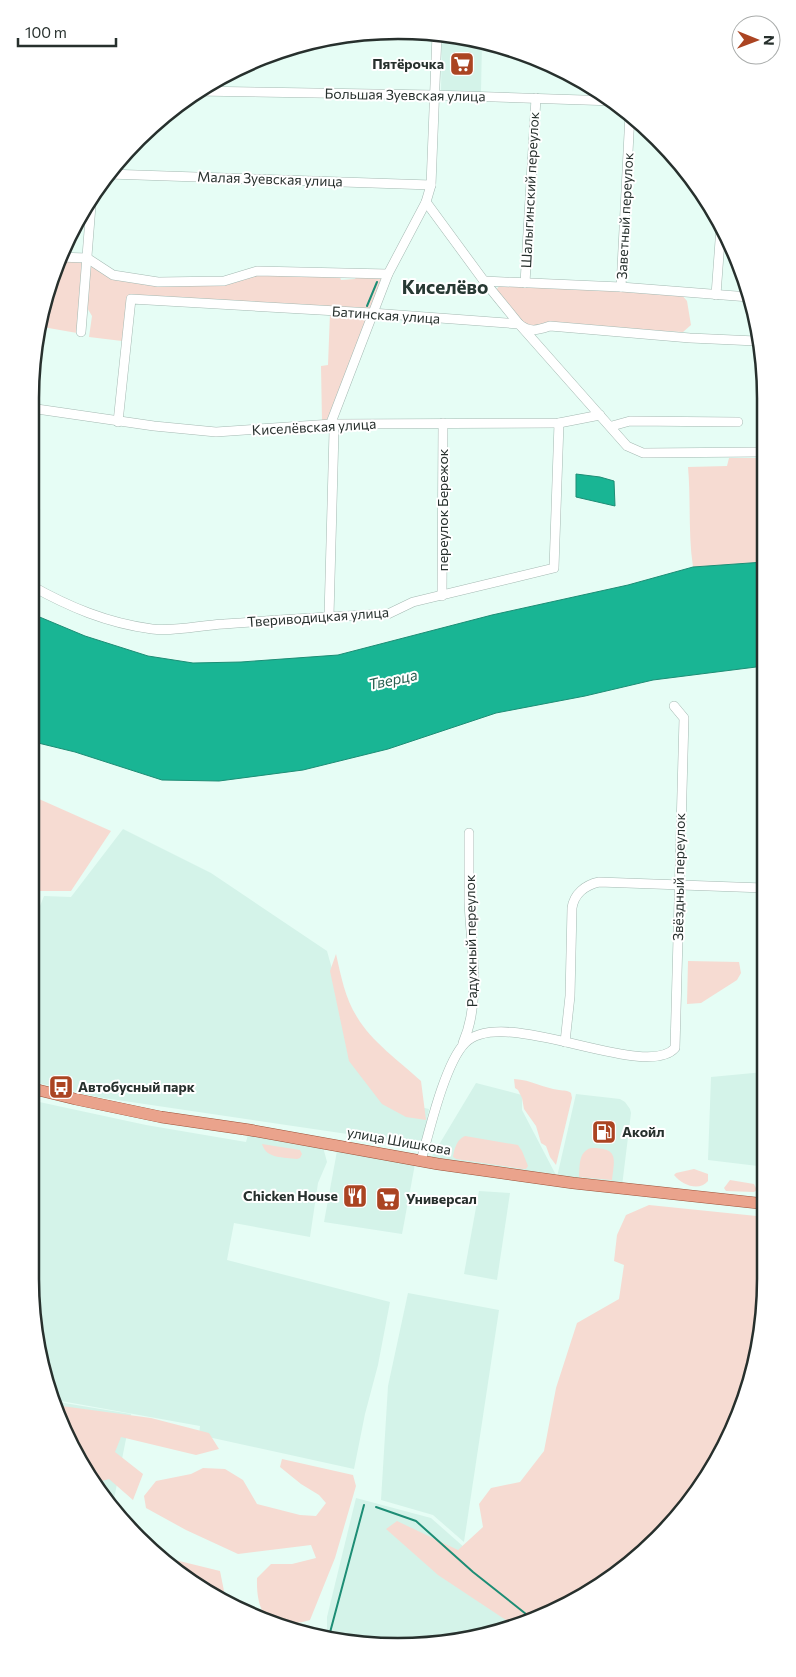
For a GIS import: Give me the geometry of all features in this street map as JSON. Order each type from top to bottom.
[{"type":"main road","name":"улица Шишкова","points":[[39,1090],[161,1117],[250,1130],[421,1161],[573,1183],[757,1203]]},
{"type":"street","points":[[329,616],[334,431],[332,424],[388,274],[426,202],[431,185],[438,41]]},
{"type":"street","name":"Большая Зуевская улица","points":[[211,91],[434,95],[601,101]]},
{"type":"street","name":"Шалыгинский переулок","points":[[525,283],[536,98]]},
{"type":"street","name":"Заветный переулок","points":[[621,288],[630,123]]},
{"type":"street","name":"Малая Зуевская улица","points":[[117,174],[431,185]]},
{"type":"street","points":[[426,202],[484,281],[519,324],[628,446],[642,453],[757,452]]},
{"type":"street","points":[[81,332],[91,212]]},
{"type":"street","points":[[716,295],[720,239]]},
{"type":"street","points":[[68,257],[87,258],[113,275],[158,282],[224,281],[257,271],[388,274]]},
{"type":"street","points":[[484,281],[742,297]]},
{"type":"street","name":"Батинская улица","points":[[118,422],[131,299],[372,313],[519,324],[533,331],[550,326],[690,338],[752,341]]},
{"type":"street","name":"Киселёвская улица","points":[[39,409],[118,422],[216,432],[332,424],[558,423],[600,415]]},
{"type":"street","points":[[612,426],[630,422],[738,422]]},
{"type":"street","name":"переулок Бережок","points":[[442,596],[444,423]]},
{"type":"street","name":"Твериводицкая улица","points":[[39,590],[72,606],[115,622],[152,629],[170,630],[219,624],[388,614],[413,602],[554,568],[558,423]]},
{"type":"street","name":"Звёздный переулок","points":[[565,1042],[628,1055],[660,1056],[673,1051],[676,1045],[680,816],[684,718],[674,706]]},
{"type":"street","name":"Радужный переулок","points":[[421,1161],[447,1076],[462,1047],[470,1026],[474,993],[469,901],[469,833]]},
{"type":"street","points":[[462,1047],[479,1033],[492,1031],[514,1032],[565,1042],[570,996],[572,908],[575,898],[589,885],[599,882],[757,888]]},
{"type":"shaded area","points":[[442,42],[482,49],[481,92],[441,91]]},
{"type":"shaded area","points":[[67,259],[79,260],[85,263],[77,333],[46,328],[51,305]]},
{"type":"shaded area","points":[[90,263],[112,277],[159,284],[259,273],[340,277],[341,280],[355,279],[356,277],[384,276],[370,309],[130,297],[122,341],[89,337],[92,316],[86,306]]},
{"type":"shaded area","points":[[500,285],[681,294],[687,301],[691,325],[683,332],[550,325],[525,326],[496,290]]},
{"type":"shaded area","points":[[330,313],[367,317],[327,420],[322,422],[321,366],[328,365]]},
{"type":"shaded area","points":[[729,458],[757,458],[757,562],[693,567],[688,467],[727,466]]},
{"type":"shaded area","points":[[39,799],[111,831],[71,891],[39,891]]},
{"type":"shaded area","points":[[123,829],[211,873],[327,951],[348,1026],[399,1102],[429,1109],[422,1145],[97,1097],[39,1083],[39,906],[44,896],[71,897]]},
{"type":"shaded area","points":[[336,954],[346,995],[363,1026],[386,1051],[421,1081],[426,1120],[406,1117],[382,1104],[349,1061],[330,971]]},
{"type":"shaded area","points":[[688,961],[739,962],[741,973],[737,980],[701,1003],[687,1004]]},
{"type":"shaded area","points":[[757,1073],[757,1166],[708,1160],[711,1077]]},
{"type":"shaded area","points":[[514,1079],[571,1093],[572,1098],[556,1165],[550,1157],[546,1146],[541,1143],[536,1126],[524,1109],[522,1098],[515,1088]]},
{"type":"shaded area","points":[[476,1083],[522,1095],[522,1110],[557,1177],[576,1094],[620,1099],[625,1102],[631,1113],[622,1186],[558,1178],[431,1158]]},
{"type":"shaded area","points":[[39,1102],[146,1125],[246,1142],[248,1135],[323,1147],[327,1162],[318,1183],[310,1237],[234,1223],[227,1260],[390,1302],[378,1365],[365,1414],[354,1469],[199,1435],[200,1426],[61,1401],[46,1349],[40,1302]]},
{"type":"shaded area","points":[[465,1136],[518,1145],[528,1166],[526,1169],[523,1169],[456,1159],[453,1157],[455,1148],[460,1139]]},
{"type":"shaded area","points":[[262,1144],[300,1150],[302,1154],[297,1159],[271,1155],[264,1149]]},
{"type":"shaded area","points":[[591,1148],[600,1148],[613,1155],[612,1180],[579,1177],[582,1156]]},
{"type":"shaded area","points":[[337,1151],[415,1164],[402,1234],[324,1222]]},
{"type":"shaded area","points":[[694,1169],[708,1174],[708,1181],[695,1187],[681,1182],[674,1175],[676,1173]]},
{"type":"shaded area","points":[[730,1180],[754,1184],[757,1190],[754,1192],[726,1191],[724,1188]]},
{"type":"shaded area","points":[[479,1191],[510,1193],[497,1280],[464,1274]]},
{"type":"shaded area","points":[[649,1205],[757,1216],[756,1302],[754,1326],[745,1372],[730,1416],[709,1459],[683,1498],[652,1533],[598,1578],[557,1601],[507,1621],[438,1575],[386,1529],[397,1521],[458,1550],[483,1527],[479,1504],[491,1488],[520,1482],[544,1451],[556,1388],[577,1323],[619,1299],[624,1265],[614,1261],[617,1235],[626,1215]]},
{"type":"shaded area","points":[[408,1293],[499,1310],[464,1542],[433,1515],[381,1500],[388,1386]]},
{"type":"shaded area","points":[[61,1402],[131,1414],[114,1499],[87,1459]]},
{"type":"shaded area","points":[[62,1406],[151,1418],[209,1433],[219,1449],[196,1455],[121,1437],[115,1452],[143,1474],[133,1500],[109,1479],[101,1481],[99,1479],[76,1438]]},
{"type":"shaded area","points":[[282,1459],[353,1475],[356,1486],[335,1558],[310,1620],[296,1623],[263,1612],[257,1592],[257,1578],[271,1564],[292,1564],[316,1558],[311,1545],[238,1554],[186,1530],[146,1508],[144,1496],[156,1481],[191,1474],[203,1468],[225,1469],[243,1480],[257,1504],[300,1515],[316,1516],[326,1503],[319,1495],[301,1484],[280,1467]]},
{"type":"shaded area","points":[[356,1498],[431,1518],[536,1611],[491,1626],[468,1631],[445,1635],[398,1638],[351,1635],[327,1631],[327,1617]]},
{"type":"shaded area","points":[[174,1560],[220,1571],[224,1591],[222,1592],[198,1578]]},
{"type":"water","points":[[576,474],[614,481],[615,506],[576,497]]},
{"type":"water","name":"Тверца","points":[[757,562],[757,667],[653,680],[585,696],[496,713],[388,749],[303,770],[219,781],[162,780],[75,752],[39,743],[39,617],[85,636],[148,656],[193,663],[241,662],[338,655],[492,615],[628,585],[693,567]]},
{"type":"waterway","points":[[367,306],[377,282]]},
{"type":"waterway","points":[[330,1631],[364,1505]]},
{"type":"waterway","points":[[376,1507],[416,1521],[473,1572],[526,1614]]},
{"type":"place","name":"Пятёрочка","points":[[462,64]]},
{"type":"place","name":"Автобусный парк","points":[[61,1087]]},
{"type":"place","name":"Акойл","points":[[604,1132]]},
{"type":"place","name":"Chicken House","points":[[355,1196]]},
{"type":"place","name":"Универсал","points":[[388,1199]]},
{"type":"district","name":"Киселёво","points":[[445,287]]}]
